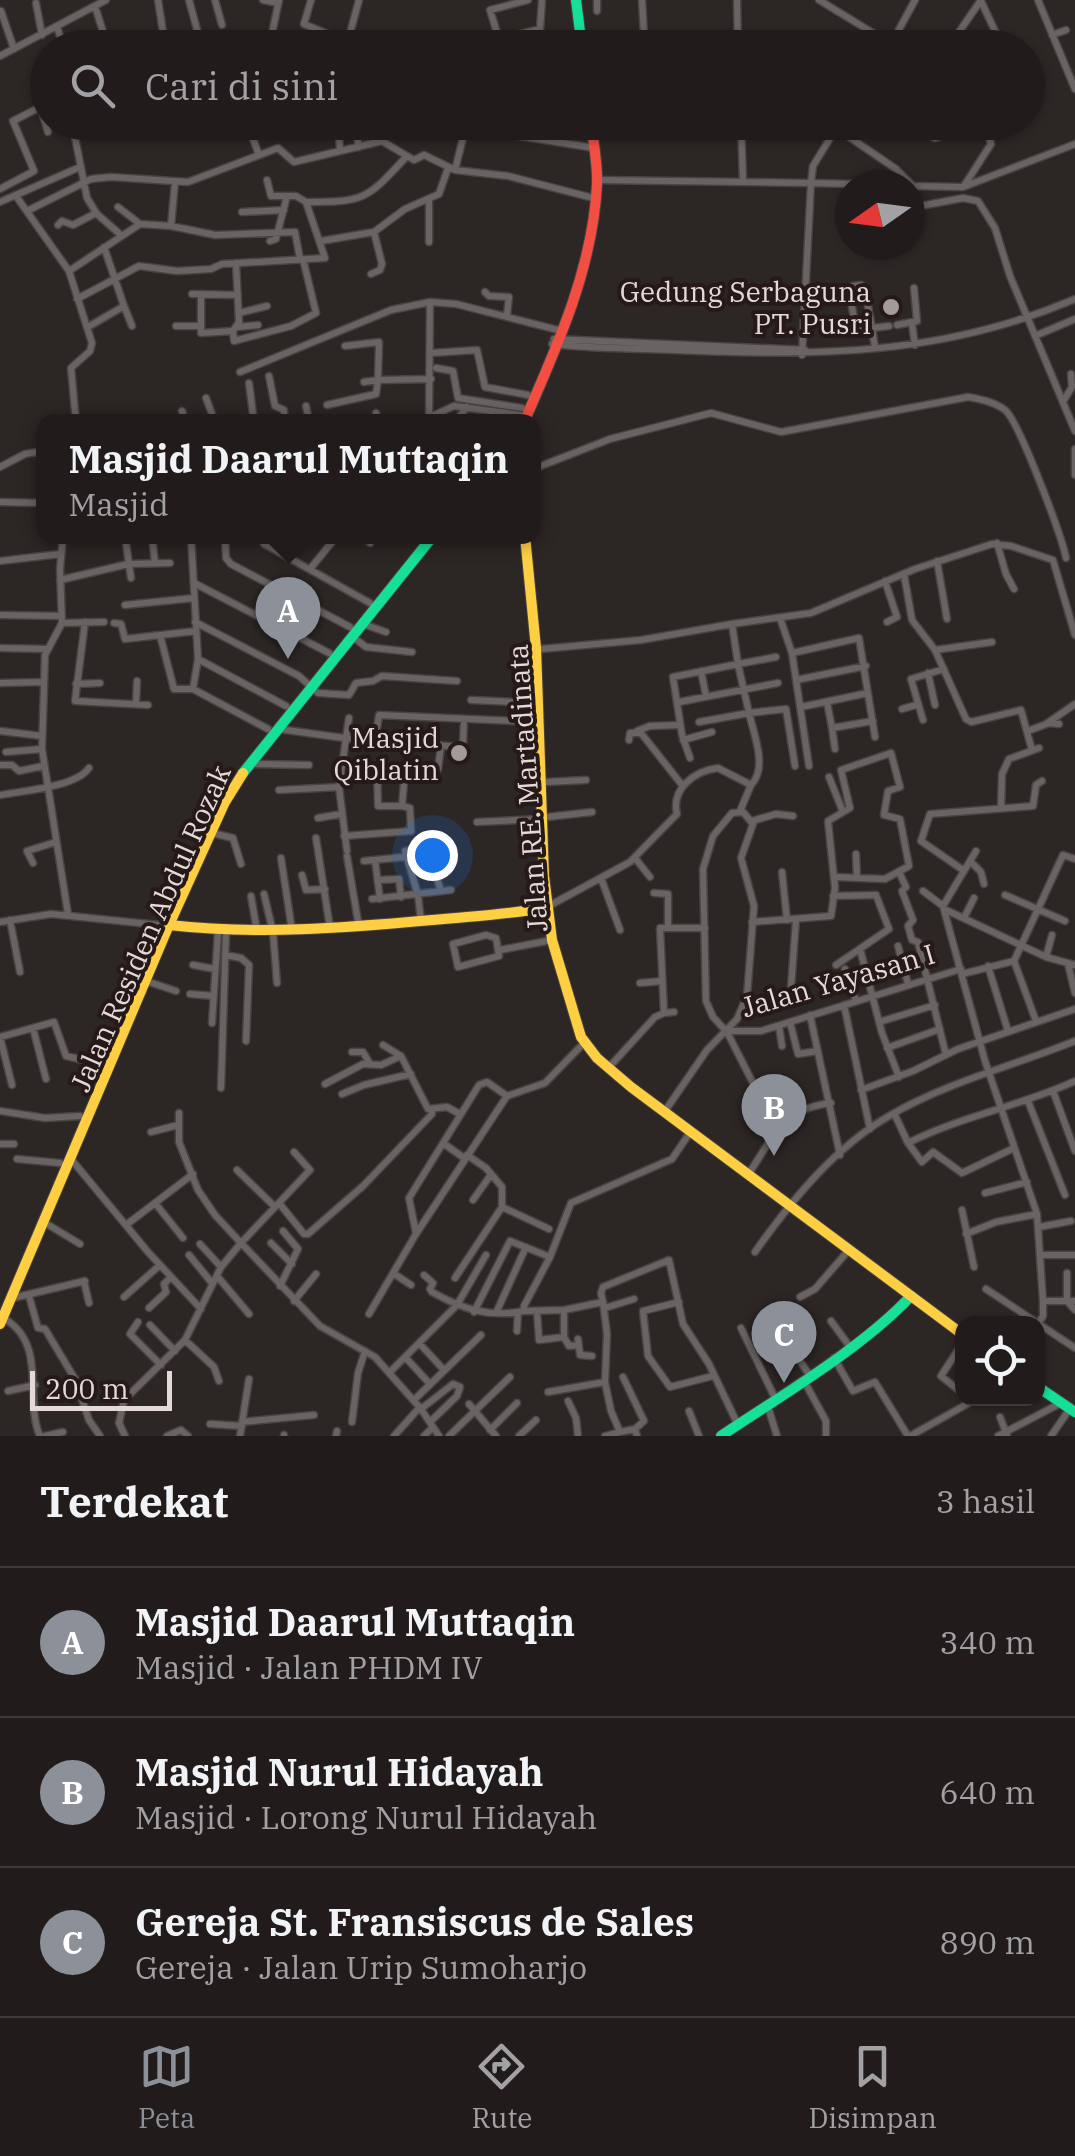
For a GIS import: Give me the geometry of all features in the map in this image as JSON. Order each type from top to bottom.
[{"type":"main road","points":[[576,0],[580,30]]},
{"type":"main road","points":[[522,414],[558,336],[591,242],[597,199],[594,140]]},
{"type":"main road","points":[[522,414],[558,336]]},
{"type":"main road","name":"Jalan Residen Abdul Rozak","points":[[1,1316],[145,980],[164,925],[226,802],[286,706],[308,684],[329,653],[355,629],[370,603],[418,544]]},
{"type":"main road","name":"Jalan Residen Abdul Rozak","points":[[65,1161],[102,1064],[226,786],[426,544]]},
{"type":"main road","points":[[529,544],[540,683],[538,722],[552,940],[572,1017],[609,1069],[751,1170],[848,1250],[955,1326]]},
{"type":"main road","name":"Jalan RE. Martadinata","points":[[532,585],[541,649],[544,818]]},
{"type":"main road","points":[[164,925],[273,933],[504,917],[550,905]]},
{"type":"main road","name":"Jalan RE. Martadinata","points":[[550,905],[559,956]]},
{"type":"main road","points":[[587,1041],[690,1132],[912,1295]]},
{"type":"main road","name":"Jalan Residen Abdul Rozak","points":[[1,1316],[12,1298],[41,1220]]},
{"type":"main road","points":[[721,1436],[737,1430],[850,1347],[912,1295]]},
{"type":"main road","points":[[1045,1389],[1070,1407]]},
{"type":"street","points":[[52,30],[90,5],[106,0]]},
{"type":"street","points":[[158,0],[163,30]]},
{"type":"street","points":[[189,0],[197,30]]},
{"type":"street","points":[[215,0],[222,25]]},
{"type":"street","points":[[263,0],[279,1],[273,29]]},
{"type":"street","points":[[312,0],[304,24],[318,30]]},
{"type":"street","points":[[351,30],[359,0]]},
{"type":"street","points":[[496,30],[490,10],[528,0]]},
{"type":"street","points":[[536,30],[540,29],[542,0]]},
{"type":"street","points":[[596,0],[597,11]]},
{"type":"street","points":[[642,0],[644,30]]},
{"type":"street","points":[[736,0],[737,30]]},
{"type":"street","points":[[819,0],[866,30]]},
{"type":"street","points":[[834,9],[839,0]]},
{"type":"street","points":[[960,30],[981,0]]},
{"type":"street","points":[[981,0],[994,30]]},
{"type":"street","points":[[1038,0],[1075,89]]},
{"type":"street","points":[[898,30],[912,1]]},
{"type":"street","points":[[36,3],[41,30]]},
{"type":"street","points":[[90,5],[100,30]]},
{"type":"street","points":[[1,11],[14,50]]},
{"type":"street","points":[[1052,34],[1066,30]]},
{"type":"street","points":[[0,56],[30,41]]},
{"type":"street","points":[[30,112],[13,120],[33,172],[0,188],[4,201],[80,167]]},
{"type":"street","points":[[75,140],[84,182],[96,212],[121,235]]},
{"type":"street","points":[[254,140],[259,155]]},
{"type":"street","points":[[339,140],[340,151]]},
{"type":"street","points":[[357,140],[358,147]]},
{"type":"street","points":[[320,241],[374,232],[405,209],[442,191],[462,140]]},
{"type":"street","points":[[545,140],[595,148]]},
{"type":"street","points":[[741,140],[743,181]]},
{"type":"street","points":[[802,352],[810,182],[812,166],[828,140]]},
{"type":"street","points":[[857,140],[896,170]]},
{"type":"street","points":[[963,187],[988,152],[991,140]]},
{"type":"street","points":[[27,211],[84,182],[110,177],[198,180],[281,148],[288,160],[294,162],[386,142],[415,160],[427,156],[451,169],[508,176],[597,199]]},
{"type":"street","points":[[925,186],[963,187],[1075,144]]},
{"type":"street","points":[[306,202],[346,202],[366,197],[407,156]]},
{"type":"street","points":[[978,167],[986,178]]},
{"type":"street","points":[[77,299],[138,266],[177,271],[326,257],[306,202],[300,197],[270,196],[266,180]]},
{"type":"street","points":[[597,180],[835,183]]},
{"type":"street","points":[[171,226],[175,182]]},
{"type":"street","points":[[16,196],[69,271],[88,326],[92,347],[73,364],[71,372],[75,414]]},
{"type":"street","points":[[270,241],[275,240],[286,196]]},
{"type":"street","points":[[429,198],[430,242]]},
{"type":"street","points":[[925,205],[964,198],[978,201],[995,228],[1010,276],[1075,431]]},
{"type":"street","points":[[118,207],[140,224]]},
{"type":"street","points":[[242,212],[284,210]]},
{"type":"street","points":[[58,224],[62,221],[73,225],[96,212]]},
{"type":"street","points":[[69,271],[140,224],[215,235],[297,233],[316,313],[291,326],[233,339],[239,313],[236,264]]},
{"type":"street","points":[[372,274],[382,264],[374,232]]},
{"type":"street","points":[[104,248],[132,326]]},
{"type":"street","points":[[874,348],[872,328],[863,287],[852,286],[848,291],[860,331],[872,328],[912,324],[917,318],[914,288]]},
{"type":"street","points":[[485,292],[489,296],[508,297],[506,315]]},
{"type":"street","points":[[238,296],[197,294],[202,334],[258,325]]},
{"type":"street","points":[[240,372],[391,310],[430,302],[506,315],[558,336],[816,352],[932,344],[1028,319],[1075,299]]},
{"type":"street","points":[[429,414],[430,302]]},
{"type":"street","points":[[88,326],[124,306]]},
{"type":"street","points":[[239,313],[267,306]]},
{"type":"street","points":[[1035,336],[1075,319]]},
{"type":"street","points":[[912,324],[915,345]]},
{"type":"street","points":[[176,326],[202,326]]},
{"type":"street","points":[[327,405],[376,394],[379,342],[345,346]]},
{"type":"street","points":[[431,353],[477,350],[485,387],[528,395]]},
{"type":"street","points":[[436,368],[453,371],[460,398],[511,414]]},
{"type":"street","points":[[1053,378],[1073,374],[1072,387],[1064,401]]},
{"type":"street","points":[[269,376],[276,407],[284,414]]},
{"type":"street","points":[[364,382],[430,378]]},
{"type":"street","points":[[249,383],[253,414]]},
{"type":"street","points":[[541,466],[621,436],[712,413],[781,432],[968,397],[987,400],[1010,415],[1058,524],[1066,558]]},
{"type":"street","points":[[206,398],[212,414]]},
{"type":"street","points":[[306,406],[308,414]]},
{"type":"street","points":[[461,414],[467,406]]},
{"type":"street","points":[[436,414],[446,407],[467,406],[506,414]]},
{"type":"street","points":[[1075,449],[1075,475]]},
{"type":"street","points":[[0,467],[36,452]]},
{"type":"street","points":[[0,502],[36,502]]},
{"type":"street","points":[[996,543],[1014,589]]},
{"type":"street","points":[[541,649],[640,640],[817,611],[937,561],[996,543],[1053,560],[1075,635]]},
{"type":"street","points":[[62,544],[62,619],[47,649],[42,749],[68,914]]},
{"type":"street","points":[[126,544],[131,578]]},
{"type":"street","points":[[153,544],[155,563]]},
{"type":"street","points":[[192,544],[198,660],[192,689]]},
{"type":"street","points":[[225,544],[231,564],[355,629],[386,632]]},
{"type":"street","points":[[264,544],[370,603]]},
{"type":"street","points":[[289,558],[301,544]]},
{"type":"street","points":[[310,569],[330,544]]},
{"type":"street","points":[[0,561],[60,554]]},
{"type":"street","points":[[937,561],[948,619]]},
{"type":"street","points":[[60,580],[128,564],[170,563]]},
{"type":"street","points":[[904,574],[911,618],[935,650],[968,721],[1020,710],[1036,749],[1009,759],[1002,774],[1002,808]]},
{"type":"street","points":[[886,581],[897,616],[887,622]]},
{"type":"street","points":[[194,582],[329,653]]},
{"type":"street","points":[[125,605],[194,598]]},
{"type":"street","points":[[0,615],[100,622]]},
{"type":"street","points":[[780,618],[792,653],[809,766]]},
{"type":"street","points":[[85,622],[74,698],[78,703],[148,706]]},
{"type":"street","points":[[196,622],[320,694],[349,695],[356,682],[382,676],[457,681]]},
{"type":"street","points":[[114,623],[120,624],[125,639],[196,632]]},
{"type":"street","points":[[732,624],[760,770],[740,811],[752,821]]},
{"type":"street","points":[[355,629],[366,647],[412,652]]},
{"type":"street","points":[[160,635],[173,688],[192,689],[286,732],[460,747],[464,719]]},
{"type":"street","points":[[792,653],[856,638],[862,643],[875,737]]},
{"type":"street","points":[[935,650],[992,642]]},
{"type":"street","points":[[0,648],[47,649]]},
{"type":"street","points":[[690,758],[680,725],[673,677],[776,657]]},
{"type":"street","points":[[198,660],[286,706]]},
{"type":"street","points":[[796,680],[866,666]]},
{"type":"street","points":[[923,720],[910,679],[945,669]]},
{"type":"street","points":[[701,671],[706,696]]},
{"type":"street","points":[[928,673],[935,705]]},
{"type":"street","points":[[136,704],[137,680]]},
{"type":"street","points":[[0,683],[44,682]]},
{"type":"street","points":[[76,684],[100,683]]},
{"type":"street","points":[[679,702],[778,684]]},
{"type":"street","points":[[801,707],[868,692]]},
{"type":"street","points":[[471,700],[538,703]]},
{"type":"street","points":[[827,702],[835,749]]},
{"type":"street","points":[[1028,731],[1075,704]]},
{"type":"street","points":[[902,708],[916,705]]},
{"type":"street","points":[[699,722],[786,709],[794,766]]},
{"type":"street","points":[[375,741],[379,715],[538,722]]},
{"type":"street","points":[[348,718],[339,787],[360,928]]},
{"type":"street","points":[[832,728],[873,720]]},
{"type":"street","points":[[1046,724],[1059,724]]},
{"type":"street","points":[[629,740],[630,733],[650,726],[680,725]]},
{"type":"street","points":[[0,731],[42,736]]},
{"type":"street","points":[[637,731],[682,785]]},
{"type":"street","points":[[684,740],[712,732]]},
{"type":"street","points":[[341,764],[437,771],[441,746]]},
{"type":"street","points":[[6,752],[42,749]]},
{"type":"street","points":[[752,922],[830,916],[834,877],[828,822],[850,807],[841,769],[892,754],[900,786],[888,791],[884,815],[900,819],[910,865],[885,880],[834,877]]},
{"type":"street","points":[[249,764],[308,765]]},
{"type":"street","points":[[0,765],[12,765],[19,771],[43,766]]},
{"type":"street","points":[[344,836],[411,832],[409,808],[378,806],[377,767]]},
{"type":"street","points":[[0,795],[46,787],[82,776],[90,768]]},
{"type":"street","points":[[550,905],[635,858],[678,814],[674,801],[682,785],[697,775],[718,768],[750,788]]},
{"type":"street","points":[[402,806],[405,770]]},
{"type":"street","points":[[829,777],[843,812]]},
{"type":"street","points":[[546,782],[586,780]]},
{"type":"street","points":[[964,870],[922,841],[931,814],[1033,806],[1036,785],[1042,780]]},
{"type":"street","points":[[279,790],[339,787]]},
{"type":"street","name":"Jalan Yayasan I","points":[[740,811],[723,821],[708,849],[702,872],[706,1000],[713,1017],[726,1031],[756,1032],[929,978],[1014,960]]},
{"type":"street","points":[[477,822],[592,812]]},
{"type":"street","points":[[318,818],[341,814]]},
{"type":"street","points":[[752,821],[776,814],[793,816]]},
{"type":"street","points":[[752,821],[742,858],[753,895],[747,996],[740,1014],[726,1031],[754,1087]]},
{"type":"street","points":[[211,833],[233,838],[241,864]]},
{"type":"street","points":[[316,838],[330,928]]},
{"type":"street","points":[[33,863],[27,852],[56,842]]},
{"type":"street","points":[[421,921],[418,895],[404,857],[406,850],[427,848],[441,891]]},
{"type":"street","points":[[976,852],[943,908],[989,1072],[1037,1214],[1042,1316]]},
{"type":"street","points":[[856,854],[858,878]]},
{"type":"street","points":[[1036,1021],[1014,960],[1062,854],[1075,858]]},
{"type":"street","points":[[364,861],[404,857]]},
{"type":"street","points":[[281,858],[292,930]]},
{"type":"street","points":[[635,858],[650,877]]},
{"type":"street","points":[[375,860],[376,899],[451,890]]},
{"type":"street","points":[[970,861],[980,870],[984,884]]},
{"type":"street","points":[[782,872],[792,920],[791,987]]},
{"type":"street","points":[[899,872],[913,920],[908,926],[912,940],[918,942],[929,978],[946,1055]]},
{"type":"street","points":[[302,875],[306,890],[324,889]]},
{"type":"street","points":[[601,878],[620,930]]},
{"type":"street","points":[[378,880],[399,879],[402,897]]},
{"type":"street","points":[[923,891],[943,908],[1019,945],[1072,965],[1075,992]]},
{"type":"street","points":[[654,892],[668,894],[668,927]]},
{"type":"street","points":[[264,894],[273,933],[276,982]]},
{"type":"street","points":[[1005,895],[1065,921]]},
{"type":"street","points":[[252,896],[258,932]]},
{"type":"street","points":[[832,896],[877,896],[889,930],[836,964]]},
{"type":"street","points":[[964,918],[974,898]]},
{"type":"street","points":[[0,922],[40,914],[68,914],[164,925]]},
{"type":"street","points":[[10,920],[20,972]]},
{"type":"street","points":[[664,1013],[660,928],[705,928]]},
{"type":"street","points":[[221,1088],[225,955],[222,932]]},
{"type":"street","points":[[212,1023],[222,932]]},
{"type":"street","points":[[489,934],[496,938],[500,950],[497,958],[460,968],[452,947],[456,942],[489,934]]},
{"type":"street","points":[[1046,956],[1052,935]]},
{"type":"street","points":[[500,950],[552,940]]},
{"type":"street","points":[[898,946],[908,984]]},
{"type":"street","points":[[860,949],[879,1022],[899,1077]]},
{"type":"street","points":[[225,955],[241,958],[248,965],[246,1041]]},
{"type":"street","points":[[193,966],[215,969]]},
{"type":"street","points":[[988,966],[1008,1030]]},
{"type":"street","points":[[846,969],[856,1001]]},
{"type":"street","points":[[145,980],[176,990]]},
{"type":"street","points":[[640,983],[662,980]]},
{"type":"street","points":[[190,994],[214,996]]},
{"type":"street","points":[[844,1005],[870,1129]]},
{"type":"street","points":[[879,1022],[935,1005]]},
{"type":"street","points":[[861,1090],[1008,1030],[1075,1009]]},
{"type":"street","points":[[612,1064],[654,1016],[674,1012]]},
{"type":"street","points":[[810,1015],[840,1155]]},
{"type":"street","points":[[12,1085],[0,1037],[54,1022],[66,1056],[102,1064]]},
{"type":"street","points":[[790,1022],[798,1054],[818,1051]]},
{"type":"street","points":[[779,1026],[782,1046]]},
{"type":"street","points":[[33,1028],[46,1079]]},
{"type":"street","points":[[887,1048],[940,1029]]},
{"type":"street","name":"Jalan Yayasan I","points":[[666,1110],[707,1050],[726,1031]]},
{"type":"street","points":[[369,1314],[506,1096],[544,1083],[587,1041]]},
{"type":"street","points":[[755,1252],[789,1203],[870,1129],[894,1113],[1075,1041]]},
{"type":"street","points":[[237,1170],[308,1234],[381,1169],[432,1114],[402,1056],[384,1045]]},
{"type":"street","points":[[352,1052],[363,1052],[369,1062]]},
{"type":"street","points":[[324,1084],[369,1062],[383,1064],[402,1056]]},
{"type":"street","points":[[342,1094],[411,1074]]},
{"type":"street","points":[[908,1144],[1075,1080]]},
{"type":"street","points":[[416,1234],[408,1200],[460,1114],[482,1083],[489,1083],[506,1096]]},
{"type":"street","points":[[1053,1091],[1075,1151]]},
{"type":"street","points":[[1028,1101],[1064,1194]]},
{"type":"street","points":[[751,1170],[794,1113],[830,1104]]},
{"type":"street","points":[[432,1110],[446,1107],[460,1114]]},
{"type":"street","points":[[0,1111],[46,1118],[80,1116]]},
{"type":"street","points":[[179,1113],[180,1147],[211,1210],[294,1301],[328,1332],[365,1350],[390,1372],[439,1436]]},
{"type":"street","points":[[894,1113],[908,1144],[922,1162],[932,1152],[962,1173],[1014,1148]]},
{"type":"street","points":[[151,1132],[178,1125]]},
{"type":"street","points":[[517,1331],[521,1312],[550,1257],[570,1205],[672,1158],[690,1132]]},
{"type":"street","points":[[443,1143],[486,1168],[503,1188],[502,1207],[454,1278]]},
{"type":"street","points":[[0,1144],[14,1144]]},
{"type":"street","points":[[109,1436],[122,1433],[120,1410],[124,1400],[185,1340],[221,1267],[311,1169],[294,1152]]},
{"type":"street","points":[[17,1159],[65,1161],[201,1309]]},
{"type":"street","points":[[126,1225],[194,1174]]},
{"type":"street","points":[[472,1200],[490,1176]]},
{"type":"street","points":[[985,1193],[1027,1182]]},
{"type":"street","points":[[154,1204],[182,1238]]},
{"type":"street","points":[[502,1207],[548,1229]]},
{"type":"street","points":[[962,1210],[974,1267]]},
{"type":"street","points":[[966,1234],[1000,1221],[1037,1214]]},
{"type":"street","points":[[41,1220],[80,1244]]},
{"type":"street","points":[[1039,1227],[1072,1221]]},
{"type":"street","points":[[280,1286],[298,1246],[283,1231]]},
{"type":"street","points":[[474,1312],[510,1240],[550,1257]]},
{"type":"street","points":[[271,1243],[292,1264]]},
{"type":"street","points":[[200,1244],[221,1267]]},
{"type":"street","points":[[496,1313],[526,1247]]},
{"type":"street","points":[[800,1297],[815,1289],[848,1250]]},
{"type":"street","points":[[188,1254],[249,1314]]},
{"type":"street","points":[[1041,1254],[1075,1255]]},
{"type":"street","points":[[390,1372],[457,1306],[486,1256]]},
{"type":"street","points":[[620,1432],[605,1382],[608,1356],[601,1291],[604,1286],[668,1260],[682,1324],[709,1364],[737,1430]]},
{"type":"street","points":[[124,1296],[160,1265]]},
{"type":"street","points":[[294,1301],[316,1274]]},
{"type":"street","points":[[393,1274],[411,1285]]},
{"type":"street","points":[[1068,1274],[1075,1310]]},
{"type":"street","points":[[424,1275],[433,1283],[430,1290],[474,1312],[564,1310],[634,1299]]},
{"type":"street","points":[[149,1308],[166,1292],[164,1284],[171,1277]]},
{"type":"street","points":[[12,1298],[84,1281],[89,1303]]},
{"type":"street","points":[[986,1289],[1026,1316]]},
{"type":"street","points":[[29,1296],[38,1328],[45,1329],[73,1375],[89,1420],[100,1436]]},
{"type":"street","points":[[1043,1301],[1071,1301]]},
{"type":"street","points":[[679,1302],[643,1312],[648,1356],[670,1387],[713,1376]]},
{"type":"street","points":[[564,1310],[564,1337],[569,1346],[578,1342],[580,1356],[592,1356]]},
{"type":"street","points":[[538,1311],[539,1340],[564,1337]]},
{"type":"street","points":[[1,1316],[22,1334],[36,1386],[34,1420],[43,1436],[63,1432]]},
{"type":"street","points":[[830,1321],[850,1347]]},
{"type":"street","points":[[138,1322],[130,1334],[161,1366]]},
{"type":"street","points":[[150,1325],[175,1351]]},
{"type":"street","points":[[740,1328],[772,1404],[777,1436]]},
{"type":"street","points":[[1045,1329],[1075,1348]]},
{"type":"street","points":[[414,1400],[480,1334]]},
{"type":"street","points":[[185,1340],[214,1367],[219,1381]]},
{"type":"street","points":[[786,1340],[826,1422],[826,1436]]},
{"type":"street","points":[[419,1343],[444,1370]]},
{"type":"street","points":[[352,1422],[365,1350]]},
{"type":"street","points":[[955,1355],[941,1376],[955,1387]]},
{"type":"street","points":[[406,1358],[430,1384]]},
{"type":"street","points":[[834,1358],[853,1391],[876,1382],[909,1436],[920,1434],[964,1406]]},
{"type":"street","points":[[449,1436],[510,1377]]},
{"type":"street","points":[[605,1436],[636,1432],[644,1421],[623,1377]]},
{"type":"street","points":[[240,1436],[249,1379]]},
{"type":"street","points":[[548,1392],[605,1382]]},
{"type":"street","points":[[8,1391],[36,1386]]},
{"type":"street","points":[[394,1436],[447,1386],[460,1386],[457,1396],[424,1436]]},
{"type":"street","points":[[568,1401],[576,1418],[578,1436]]},
{"type":"street","points":[[470,1404],[493,1433],[517,1403]]},
{"type":"street","points":[[1000,1416],[1004,1435],[1070,1407]]},
{"type":"street","points":[[1051,1436],[1070,1407]]},
{"type":"street","points":[[689,1412],[699,1436]]},
{"type":"street","points":[[210,1424],[242,1424],[314,1414]]},
{"type":"street","points":[[519,1436],[536,1420]]},
{"type":"street","points":[[167,1436],[181,1430],[188,1436]]},
{"type":"traffic: fast","points":[[576,0],[580,30]]},
{"type":"traffic: fast","points":[[243,773],[427,544]]},
{"type":"traffic: fast","points":[[721,1436],[845,1353],[911,1296]]},
{"type":"traffic: fast","points":[[1045,1392],[1075,1412]]},
{"type":"traffic: slow","points":[[526,544],[536,648],[544,876],[552,940],[581,1037],[597,1058],[631,1087],[955,1329]]},
{"type":"traffic: slow","points":[[0,1324],[169,925],[225,802],[243,773]]},
{"type":"traffic: slow","points":[[169,925],[235,930],[333,928],[547,907]]},
{"type":"traffic: jam","points":[[528,414],[571,306],[589,246],[597,184],[593,140]]},
{"type":"place","name":"Gedung Serbaguna PT. Pusri","points":[[891,307]]},
{"type":"place","name":"Masjid Daarul Muttaqin","points":[[288,659]]},
{"type":"place","name":"Masjid Qiblatin","points":[[459,753]]},
{"type":"place","name":"Masjid Nurul Hidayah","points":[[774,1156]]},
{"type":"place","name":"Gereja St. Fransiscus de Sales","points":[[784,1383]]}]
